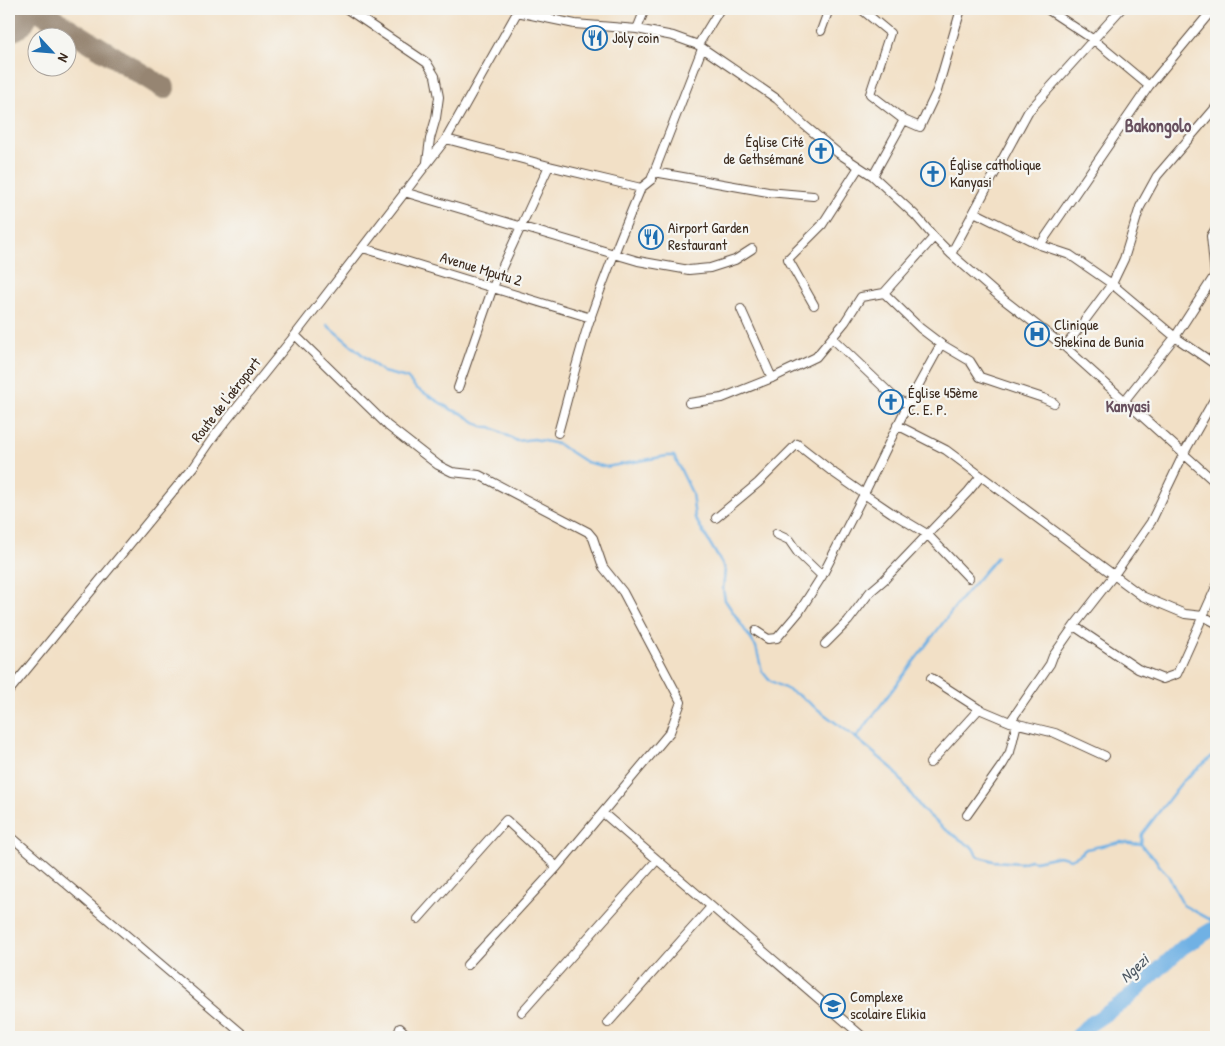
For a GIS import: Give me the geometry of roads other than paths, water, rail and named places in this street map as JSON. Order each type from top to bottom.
[{"type":"street","points":[[347,9],[428,63],[435,76],[440,98],[430,139],[427,162]]},
{"type":"street","points":[[637,30],[645,9]]},
{"type":"street","points":[[558,433],[591,318],[614,253],[641,188],[651,180],[700,47],[720,9]]},
{"type":"street","points":[[821,31],[829,9]]},
{"type":"street","points":[[861,9],[890,33],[870,94],[904,120],[920,128],[938,91],[960,9]]},
{"type":"street","points":[[1047,9],[1094,40],[1149,86]]},
{"type":"street","points":[[950,254],[1028,112],[1121,9]]},
{"type":"street","points":[[1040,245],[1149,86],[1213,9]]},
{"type":"street","points":[[518,10],[575,24],[637,30],[673,36],[700,47],[777,100],[838,153],[872,176],[915,215],[950,254],[998,296],[1065,347],[1216,483]]},
{"type":"street","name":"Route de l'aéroport","points":[[9,691],[193,467],[446,139],[518,10]]},
{"type":"street","points":[[1065,347],[1112,284],[1124,259],[1140,207],[1158,176],[1216,107]]},
{"type":"street","points":[[872,176],[904,120]]},
{"type":"street","points":[[446,139],[641,188]]},
{"type":"street","points":[[458,388],[493,287],[549,166]]},
{"type":"street","points":[[814,305],[788,259],[822,225],[859,166]]},
{"type":"street","points":[[654,172],[768,192],[813,196]]},
{"type":"street","points":[[404,192],[638,261],[688,270],[710,268],[735,260],[752,249]]},
{"type":"street","points":[[974,212],[1040,245],[1070,255],[1112,284],[1175,337],[1216,365]]},
{"type":"street","points":[[1124,400],[1175,337],[1215,274],[1211,236],[1216,228]]},
{"type":"street","points":[[689,403],[722,398],[772,378],[816,357],[845,322],[861,297],[884,293],[934,238]]},
{"type":"street","name":"Avenue Mputu 2","points":[[362,248],[591,318]]},
{"type":"street","points":[[884,293],[920,328],[941,344],[970,361],[980,377],[1043,398],[1054,404]]},
{"type":"street","points":[[741,309],[772,378]]},
{"type":"street","points":[[296,335],[388,426],[438,464],[452,472],[479,475],[588,532],[593,538],[603,567],[623,592],[681,702],[670,732],[557,868],[467,965]]},
{"type":"street","points":[[832,338],[896,399],[908,404]]},
{"type":"street","points":[[756,631],[768,638],[777,638],[799,612],[822,576],[897,425],[941,344]]},
{"type":"street","points":[[967,815],[1010,752],[1013,723],[1050,664],[1053,656],[1151,522],[1184,453],[1216,396]]},
{"type":"street","points":[[897,425],[946,450],[1142,596],[1186,614],[1203,616],[1216,623]]},
{"type":"street","points":[[716,518],[758,484],[797,444],[864,494],[927,534],[970,578]]},
{"type":"street","points":[[825,644],[848,621],[870,592],[884,580],[981,476]]},
{"type":"street","points":[[776,534],[789,540],[798,554],[822,576]]},
{"type":"street","points":[[1074,626],[1138,669],[1162,679],[1178,674],[1216,587]]},
{"type":"street","points":[[932,678],[979,709],[1013,723],[1055,733],[1106,756]]},
{"type":"street","points":[[930,763],[979,709]]},
{"type":"street","points":[[603,814],[863,1037]]},
{"type":"street","points":[[418,919],[506,820],[557,868]]},
{"type":"street","points":[[9,835],[246,1037]]},
{"type":"street","points":[[522,1012],[657,860]]},
{"type":"street","points":[[608,1023],[711,907]]},
{"type":"street","points":[[397,1037],[400,1028],[409,1037]]},
{"type":"waterway","points":[[327,325],[383,372],[407,378],[416,388],[452,410],[461,413],[483,427],[491,427],[517,441],[534,439],[558,444],[586,462],[606,467],[674,456],[692,493],[695,518],[725,569],[723,589],[725,600],[756,647],[762,671],[769,680],[800,696],[856,738],[893,769],[921,808],[943,828],[973,848],[977,856],[993,861],[1021,863],[1059,856],[1071,859],[1086,849],[1121,842],[1141,844],[1168,875],[1183,905],[1216,923]]},
{"type":"waterway","points":[[856,738],[961,599],[997,557]]},
{"type":"waterway","points":[[1141,844],[1142,834],[1182,782],[1216,753]]},
{"type":"waterway","name":"Ngezi","points":[[1077,1037],[1086,1027],[1126,1000],[1183,947],[1216,927]]},
{"type":"place","name":"Joly coin","points":[[595,38]]},
{"type":"place","name":"Église Cité de Gethsémané","points":[[821,151]]},
{"type":"place","name":"Église catholique Kanyasi","points":[[933,174]]},
{"type":"place","name":"Airport Garden Restaurant","points":[[651,237]]},
{"type":"place","name":"Clinique Shekina de Bunia","points":[[1037,334]]},
{"type":"place","name":"Église 45ème C. E. P.","points":[[891,402]]},
{"type":"place","name":"Complexe scolaire Elikia","points":[[833,1006]]},
{"type":"district","name":"Bakongolo","points":[[1158,126]]},
{"type":"district","name":"Kanyasi","points":[[1128,406]]}]
